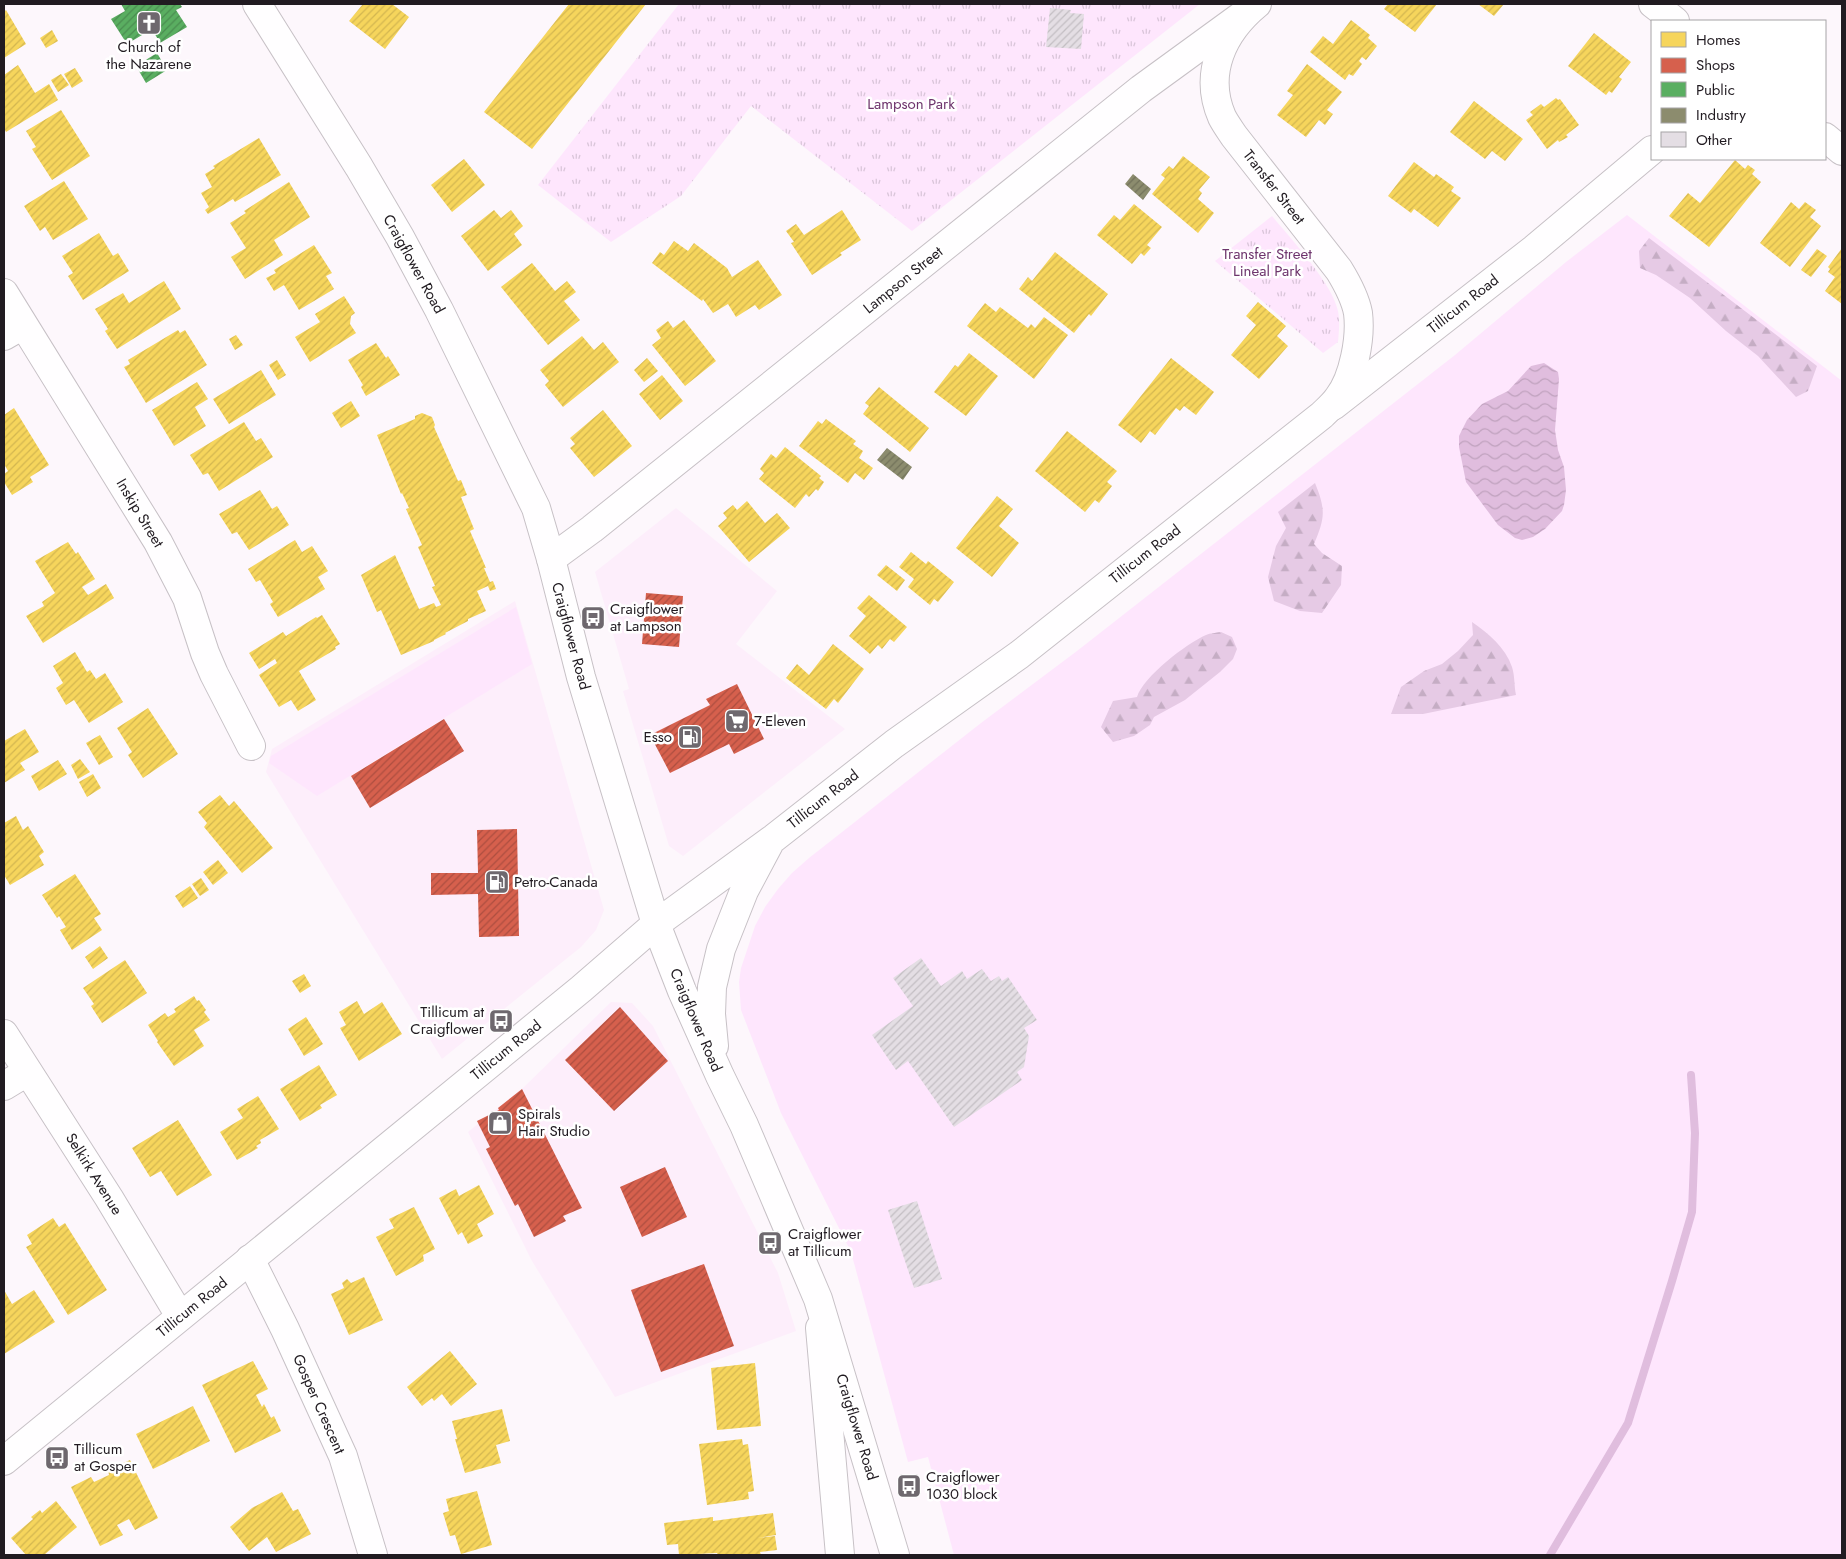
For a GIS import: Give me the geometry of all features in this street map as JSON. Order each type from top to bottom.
[{"type":"main road","name":"Craigflower Road","points":[[257,4],[364,175],[439,310],[536,508],[581,677],[656,924],[682,991],[744,1125],[818,1299],[895,1555]]},
{"type":"main road","points":[[1653,4],[1674,20]]},
{"type":"main road","name":"Lampson Street","points":[[551,559],[592,529],[1141,89],[1253,7]]},
{"type":"main road","name":"Transfer Street","points":[[1253,7],[1233,27],[1221,48],[1216,70],[1216,94],[1222,117],[1234,136],[1339,270],[1351,290],[1358,313],[1356,355],[1350,378],[1338,398],[1322,415]]},
{"type":"main road","points":[[1826,138],[1842,151]]},
{"type":"main road","name":"Tillicum Road","points":[[4,1460],[586,984],[656,924],[772,839],[894,744],[1019,654],[1526,255],[1651,151]]},
{"type":"main road","name":"Inskip Street","points":[[4,293],[14,330],[158,542],[187,598],[214,674],[251,746]]},
{"type":"main road","points":[[732,1102],[714,1046],[711,1014],[712,987],[721,949],[732,920],[744,891],[772,839]]},
{"type":"main road","name":"Selkirk Avenue","points":[[4,1034],[26,1072],[109,1198],[180,1316]]},
{"type":"main road","points":[[4,1086],[26,1072]]},
{"type":"main road","name":"Gosper Crescent","points":[[250,1259],[285,1329],[343,1456],[373,1555]]},
{"type":"main road","name":"Craigflower Road","points":[[818,1299],[840,1555]]},
{"type":"shaded area","points":[[676,508],[777,591],[736,644],[845,729],[683,856],[669,846],[623,691],[629,689],[595,572]]},
{"type":"shaded area","points":[[515,601],[604,910],[596,930],[581,947],[442,1059],[266,772],[272,749]]},
{"type":"shaded area","points":[[611,1002],[632,1003],[653,1026],[778,1273],[796,1331],[615,1397],[532,1261],[468,1132],[524,1087]]},
{"type":"green space","name":"Lampson Park","points":[[679,4],[1200,4],[912,231],[751,106],[681,196],[611,242],[538,185]]},
{"type":"green space","points":[[1627,215],[1842,381],[1842,1555],[954,1555],[928,1457],[908,1462],[851,1252],[781,1113],[741,1010],[739,982],[741,968],[755,926],[765,907],[778,889],[809,858],[1455,355],[1566,262]]},
{"type":"green space","name":"Transfer Street Lineal Park","points":[[1272,216],[1310,262],[1334,300],[1339,319],[1338,342],[1323,353],[1215,261]]},
{"type":"green space","points":[[1649,238],[1817,366],[1808,391],[1796,397],[1758,356],[1726,331],[1690,298],[1656,275],[1640,268],[1639,251]]},
{"type":"green space","points":[[1315,483],[1321,500],[1323,514],[1314,544],[1322,553],[1342,566],[1341,585],[1322,613],[1300,611],[1274,601],[1268,577],[1276,546],[1286,528],[1278,512]]},
{"type":"green space","points":[[516,607],[532,664],[317,796],[269,763],[271,756]]},
{"type":"green space","points":[[1472,622],[1490,636],[1505,653],[1513,670],[1516,695],[1423,714],[1391,714],[1401,687],[1424,671],[1442,664],[1458,651],[1473,635]]},
{"type":"green space","points":[[1221,632],[1232,637],[1237,649],[1233,659],[1185,700],[1154,717],[1150,725],[1134,736],[1113,742],[1101,727],[1113,701],[1137,697],[1156,671],[1177,653],[1206,635]]},
{"type":"water","points":[[1544,363],[1558,372],[1555,430],[1558,450],[1564,467],[1566,490],[1562,511],[1545,529],[1533,537],[1522,540],[1515,538],[1498,525],[1466,482],[1459,447],[1459,436],[1467,420],[1482,404],[1508,391],[1531,366]]},
{"type":"building: Homes","points":[[363,4],[392,4],[409,17],[385,49],[349,21]]},
{"type":"building: Homes","points":[[569,4],[646,4],[532,149],[484,112]]},
{"type":"building: Homes","points":[[1388,4],[1437,4],[1415,32],[1384,9]]},
{"type":"building: Homes","points":[[1478,4],[1504,4],[1494,16]]},
{"type":"building: Homes","points":[[6,10],[26,44],[4,58],[4,12]]},
{"type":"building: Homes","points":[[1351,20],[1370,35],[1368,38],[1377,46],[1366,60],[1362,57],[1359,61],[1362,64],[1353,76],[1349,74],[1345,80],[1310,52],[1323,36],[1333,44]]},
{"type":"building: Homes","points":[[52,30],[58,41],[46,48],[40,38]]},
{"type":"building: Homes","points":[[1594,33],[1631,62],[1619,77],[1622,79],[1612,93],[1609,91],[1606,95],[1568,66]]},
{"type":"building: Homes","points":[[1307,64],[1342,92],[1327,110],[1333,114],[1325,125],[1319,120],[1306,137],[1277,115],[1293,95],[1287,91]]},
{"type":"building: Homes","points":[[18,65],[35,93],[49,84],[58,100],[6,132],[4,128],[4,75]]},
{"type":"building: Homes","points":[[75,68],[83,81],[72,88],[64,74]]},
{"type":"building: Homes","points":[[61,74],[69,85],[58,92],[51,80]]},
{"type":"building: Homes","points":[[1556,98],[1560,99],[1579,125],[1566,135],[1568,137],[1559,142],[1558,140],[1547,149],[1526,120],[1533,115],[1530,112],[1541,104],[1544,107]]},
{"type":"building: Homes","points":[[1474,101],[1523,139],[1505,161],[1492,151],[1485,159],[1450,132]]},
{"type":"building: Homes","points":[[61,110],[90,156],[52,180],[32,149],[36,147],[26,131]]},
{"type":"building: Homes","points":[[259,138],[281,175],[235,202],[233,199],[208,214],[205,210],[209,207],[201,193],[212,187],[205,174],[215,168],[213,166]]},
{"type":"building: Homes","points":[[1183,156],[1210,177],[1199,190],[1202,193],[1198,199],[1214,213],[1198,233],[1152,194],[1165,178],[1161,175],[1169,166],[1173,169]]},
{"type":"building: Homes","points":[[464,159],[485,185],[452,212],[431,185]]},
{"type":"building: Homes","points":[[1735,160],[1745,169],[1748,165],[1755,170],[1752,174],[1761,182],[1709,247],[1669,216],[1688,193],[1700,203]]},
{"type":"building: Homes","points":[[1414,162],[1434,177],[1436,174],[1454,187],[1451,191],[1461,198],[1438,227],[1414,209],[1411,213],[1388,196]]},
{"type":"building: Homes","points":[[64,181],[88,219],[53,240],[45,227],[40,231],[24,206]]},
{"type":"building: Homes","points":[[289,182],[310,217],[274,240],[283,255],[245,279],[231,257],[246,248],[230,223],[246,213],[244,211]]},
{"type":"building: Homes","points":[[1791,202],[1799,209],[1805,202],[1816,210],[1810,217],[1821,226],[1790,267],[1760,243]]},
{"type":"building: Homes","points":[[1134,204],[1162,227],[1147,245],[1151,248],[1144,256],[1141,253],[1132,264],[1097,235],[1114,215],[1120,220]]},
{"type":"building: Homes","points":[[494,210],[501,218],[511,210],[523,226],[514,234],[522,245],[488,271],[461,236]]},
{"type":"building: Homes","points":[[842,210],[861,240],[840,253],[842,255],[812,275],[791,243],[794,242],[786,231],[796,224],[804,235]]},
{"type":"building: Homes","points":[[99,233],[113,256],[118,253],[129,271],[83,300],[68,276],[73,273],[62,256]]},
{"type":"building: Homes","points":[[674,241],[688,251],[694,243],[727,268],[732,277],[758,260],[782,295],[759,310],[755,305],[736,317],[728,304],[713,313],[703,299],[702,301],[652,263],[660,252],[664,255]]},
{"type":"building: Homes","points":[[314,245],[332,273],[326,276],[334,289],[299,310],[284,285],[274,291],[266,278],[276,273],[274,270]]},
{"type":"building: Homes","points":[[1842,248],[1842,304],[1825,291],[1835,277],[1828,272],[1830,269],[1828,267]]},
{"type":"building: Homes","points":[[1817,249],[1827,256],[1811,277],[1801,270]]},
{"type":"building: Homes","points":[[1055,252],[1108,294],[1091,316],[1089,314],[1074,333],[1019,289],[1028,277],[1032,281]]},
{"type":"building: Homes","points":[[532,263],[555,291],[567,281],[576,292],[564,301],[580,320],[548,345],[501,287]]},
{"type":"building: Homes","points":[[164,281],[181,309],[117,349],[105,331],[108,329],[95,309],[123,293],[129,303]]},
{"type":"building: Homes","points":[[344,296],[355,313],[351,316],[350,324],[356,333],[310,362],[295,337],[320,322],[315,314]]},
{"type":"building: Homes","points":[[1258,302],[1286,326],[1277,336],[1288,346],[1259,379],[1231,355],[1256,325],[1246,316]]},
{"type":"building: Homes","points":[[985,303],[996,312],[1000,307],[1028,328],[1031,324],[1035,328],[1044,317],[1068,335],[1034,379],[967,326]]},
{"type":"building: Homes","points":[[684,320],[716,361],[685,386],[652,345],[661,338],[656,330],[668,321],[673,328]]},
{"type":"building: Homes","points":[[178,330],[180,333],[185,330],[207,365],[146,403],[124,367],[130,364],[128,360]]},
{"type":"building: Homes","points":[[236,335],[243,345],[235,350],[229,339]]},
{"type":"building: Homes","points":[[582,336],[594,350],[603,342],[619,362],[563,407],[545,385],[549,381],[540,370]]},
{"type":"building: Homes","points":[[376,343],[386,358],[388,356],[400,375],[366,396],[361,387],[363,385],[348,360]]},
{"type":"building: Homes","points":[[969,353],[998,376],[966,416],[934,392],[955,365],[958,367]]},
{"type":"building: Homes","points":[[647,358],[658,371],[644,382],[634,370]]},
{"type":"building: Homes","points":[[1171,358],[1214,392],[1196,415],[1184,406],[1180,411],[1176,408],[1155,435],[1150,431],[1141,443],[1118,425]]},
{"type":"building: Homes","points":[[277,360],[286,375],[278,380],[269,365]]},
{"type":"building: Homes","points":[[261,370],[276,395],[229,424],[213,399]]},
{"type":"building: Homes","points":[[662,375],[683,401],[660,420],[639,394]]},
{"type":"building: Homes","points":[[197,382],[208,399],[195,407],[206,426],[174,446],[152,410]]},
{"type":"building: Homes","points":[[879,387],[929,428],[910,452],[863,414],[869,406],[865,403]]},
{"type":"building: Homes","points":[[351,401],[360,416],[341,428],[332,413]]},
{"type":"building: Homes","points":[[14,408],[49,465],[30,477],[33,482],[12,495],[4,482],[4,474],[8,471],[4,464],[4,415]]},
{"type":"building: Homes","points":[[603,410],[632,446],[594,477],[570,448],[575,444],[570,438]]},
{"type":"building: Homes","points":[[422,413],[432,417],[434,427],[458,481],[461,480],[467,495],[461,497],[474,529],[470,531],[490,582],[493,581],[496,589],[490,591],[488,586],[477,591],[486,611],[468,619],[468,621],[434,641],[401,655],[381,610],[377,612],[361,575],[395,555],[419,609],[434,603],[436,607],[441,605],[432,587],[435,586],[418,547],[422,545],[406,509],[409,508],[401,494],[377,435],[415,419],[415,416]]},
{"type":"building: Homes","points":[[826,419],[856,441],[853,444],[863,451],[859,458],[873,468],[864,480],[855,473],[848,483],[799,446],[818,421],[822,424]]},
{"type":"building: Homes","points":[[244,422],[256,441],[261,438],[273,457],[219,491],[208,473],[203,475],[190,455]]},
{"type":"building: Homes","points":[[1067,431],[1117,471],[1107,482],[1112,486],[1099,503],[1095,500],[1085,512],[1035,471]]},
{"type":"building: Homes","points":[[785,447],[821,476],[819,478],[824,482],[818,491],[816,489],[809,497],[806,494],[795,508],[759,479],[764,473],[760,469],[771,454],[776,458]]},
{"type":"building: Homes","points":[[260,490],[272,509],[277,506],[289,525],[249,550],[237,532],[232,534],[219,514]]},
{"type":"building: Homes","points":[[997,496],[1013,509],[999,526],[1019,543],[992,577],[956,548]]},
{"type":"building: Homes","points":[[747,501],[765,523],[777,513],[790,528],[749,562],[718,526],[727,518],[723,513],[733,505],[737,510]]},
{"type":"building: Homes","points":[[295,540],[302,552],[312,546],[328,571],[318,577],[325,589],[278,617],[270,604],[273,602],[260,580],[256,582],[248,569]]},
{"type":"building: Homes","points":[[68,542],[76,554],[78,552],[95,579],[82,587],[88,595],[106,584],[114,598],[43,643],[26,616],[44,606],[42,602],[55,593],[35,561]]},
{"type":"building: Homes","points":[[911,552],[926,564],[928,561],[954,582],[938,602],[934,599],[930,605],[908,587],[914,579],[899,567]]},
{"type":"building: Homes","points":[[886,565],[905,580],[897,591],[877,575]]},
{"type":"building: Homes","points":[[869,595],[907,627],[894,642],[890,639],[882,649],[878,645],[870,654],[849,636],[866,616],[857,608]]},
{"type":"building: Homes","points":[[322,615],[340,644],[335,647],[336,649],[299,671],[316,700],[298,711],[291,700],[279,707],[259,675],[277,663],[275,659],[259,669],[249,653],[283,632],[286,636]]},
{"type":"building: Homes","points":[[833,644],[864,669],[838,703],[834,699],[826,709],[786,678],[797,664],[809,675]]},
{"type":"building: Homes","points":[[75,652],[87,672],[90,670],[96,679],[105,673],[123,702],[89,723],[74,700],[66,705],[56,688],[63,683],[53,666]]},
{"type":"building: Homes","points":[[148,708],[178,754],[143,778],[128,755],[132,752],[117,728]]},
{"type":"building: Homes","points":[[25,729],[39,752],[20,763],[25,770],[4,783],[4,741]]},
{"type":"building: Homes","points":[[100,735],[113,757],[99,765],[86,743]]},
{"type":"building: Homes","points":[[80,759],[90,772],[78,779],[71,765]]},
{"type":"building: Homes","points":[[58,760],[67,774],[39,791],[31,776]]},
{"type":"building: Homes","points":[[93,774],[101,788],[87,797],[79,782]]},
{"type":"building: Homes","points":[[220,795],[229,806],[234,801],[273,848],[242,873],[204,827],[207,823],[198,812]]},
{"type":"building: Homes","points":[[16,816],[23,830],[28,826],[44,852],[39,856],[44,865],[10,885],[4,875],[4,823]]},
{"type":"building: Homes","points":[[218,860],[228,873],[213,885],[203,872]]},
{"type":"building: Homes","points":[[75,874],[101,914],[94,918],[102,930],[72,950],[60,930],[66,927],[59,916],[57,918],[42,895]]},
{"type":"building: Homes","points":[[201,878],[209,890],[200,896],[192,884]]},
{"type":"building: Homes","points":[[190,886],[198,898],[183,908],[175,896]]},
{"type":"building: Homes","points":[[100,946],[108,958],[93,969],[85,957]]},
{"type":"building: Homes","points":[[125,960],[147,993],[102,1023],[91,1006],[94,1004],[83,988]]},
{"type":"building: Homes","points":[[304,974],[311,986],[300,993],[292,981]]},
{"type":"building: Homes","points":[[194,996],[206,1010],[204,1012],[210,1020],[194,1030],[204,1046],[174,1066],[157,1042],[148,1025],[165,1013],[168,1017],[176,1012],[174,1009]]},
{"type":"building: Homes","points":[[357,1001],[364,1014],[382,1002],[402,1034],[359,1061],[340,1028],[346,1025],[339,1012]]},
{"type":"building: Homes","points":[[306,1017],[323,1044],[304,1056],[288,1029]]},
{"type":"building: Homes","points":[[319,1065],[337,1095],[320,1105],[322,1108],[300,1121],[280,1089]]},
{"type":"building: Homes","points":[[258,1096],[279,1129],[260,1140],[261,1143],[256,1146],[258,1148],[237,1160],[220,1132],[243,1118],[237,1109]]},
{"type":"building: Homes","points":[[178,1120],[212,1175],[177,1196],[161,1171],[150,1177],[132,1148]]},
{"type":"building: Homes","points":[[479,1185],[494,1214],[477,1224],[483,1236],[468,1244],[462,1232],[458,1235],[439,1198],[456,1189],[459,1196]]},
{"type":"building: Homes","points":[[414,1207],[435,1249],[423,1255],[424,1261],[396,1276],[376,1237],[394,1228],[389,1219]]},
{"type":"building: Homes","points":[[53,1218],[59,1227],[65,1223],[107,1290],[68,1315],[26,1247],[32,1244],[27,1235]]},
{"type":"building: Homes","points":[[364,1277],[383,1320],[349,1335],[331,1294],[344,1288],[342,1283],[347,1279],[351,1283]]},
{"type":"building: Homes","points":[[4,1290],[12,1304],[34,1290],[55,1322],[4,1354]]},
{"type":"building: Homes","points":[[450,1351],[477,1384],[451,1406],[442,1394],[434,1401],[432,1398],[422,1406],[407,1387]]},
{"type":"building: Homes","points":[[253,1361],[268,1389],[256,1395],[262,1407],[264,1404],[271,1418],[274,1416],[281,1431],[235,1453],[202,1385]]},
{"type":"building: Homes","points":[[755,1363],[761,1426],[717,1430],[711,1368]]},
{"type":"building: Homes","points":[[193,1406],[210,1441],[153,1469],[136,1434]]},
{"type":"building: Homes","points":[[502,1409],[510,1441],[496,1445],[501,1463],[465,1473],[452,1421]]},
{"type":"building: Homes","points":[[742,1439],[743,1445],[748,1444],[754,1491],[748,1492],[749,1499],[707,1505],[699,1444]]},
{"type":"building: Homes","points":[[130,1460],[158,1518],[135,1530],[129,1519],[117,1525],[123,1535],[100,1546],[71,1487],[91,1477],[94,1482],[109,1475],[108,1470]]},
{"type":"building: Homes","points":[[477,1491],[492,1545],[461,1554],[455,1535],[450,1536],[443,1513],[449,1511],[446,1499]]},
{"type":"building: Homes","points":[[282,1492],[293,1511],[298,1509],[311,1534],[276,1552],[267,1537],[249,1551],[230,1527],[252,1508]]},
{"type":"building: Homes","points":[[56,1501],[77,1527],[44,1555],[26,1555],[11,1538],[33,1519],[31,1517],[40,1510],[42,1513]]},
{"type":"building: Homes","points":[[773,1513],[776,1535],[757,1538],[775,1536],[777,1550],[760,1552],[761,1555],[718,1555],[717,1553],[679,1555],[678,1544],[667,1545],[664,1523],[713,1517],[713,1521]]},
{"type":"building: Shops","points":[[646,593],[683,596],[679,647],[642,644]]},
{"type":"building: Shops","points":[[737,684],[764,739],[734,754],[729,744],[670,773],[650,735],[710,705],[706,699]]},
{"type":"building: Shops","points":[[444,719],[464,751],[370,808],[351,776]]},
{"type":"building: Shops","points":[[517,829],[519,936],[479,937],[478,894],[431,895],[431,873],[478,873],[477,830]]},
{"type":"building: Shops","points":[[620,1007],[668,1061],[614,1111],[565,1060]]},
{"type":"building: Shops","points":[[522,1089],[582,1208],[563,1216],[566,1221],[534,1237],[518,1204],[515,1206],[486,1149],[490,1147],[477,1121],[499,1110],[498,1108]]},
{"type":"building: Shops","points":[[665,1167],[687,1217],[642,1237],[620,1187]]},
{"type":"building: Shops","points":[[704,1264],[734,1346],[661,1372],[631,1290]]},
{"type":"building: Public","name":"Church of the Nazarene","points":[[121,4],[180,4],[182,7],[176,10],[187,27],[160,43],[152,29],[127,44],[111,19],[125,11]]},
{"type":"building: Public","points":[[157,53],[167,70],[146,83],[136,66]]},
{"type":"building: Industry","points":[[1133,174],[1151,189],[1143,200],[1125,184]]},
{"type":"building: Industry","points":[[887,448],[912,467],[903,480],[877,460]]},
{"type":"building: Other","points":[[1050,8],[1071,10],[1070,13],[1084,14],[1081,49],[1046,47]]},
{"type":"building: Other","points":[[921,958],[941,986],[962,971],[967,979],[982,969],[991,981],[999,976],[1002,981],[1008,977],[1037,1020],[1024,1028],[1029,1036],[1024,1067],[1017,1072],[1022,1080],[954,1127],[908,1061],[896,1070],[872,1035],[913,1006],[893,978]]},
{"type":"building: Other","points":[[917,1201],[942,1279],[914,1288],[888,1210]]},
{"type":"waterway","points":[[1550,1555],[1628,1423],[1672,1281],[1692,1212],[1695,1133],[1691,1075]]},
{"type":"place","name":"Church of the Nazarene","points":[[149,23]]},
{"type":"place","name":"Craigflower at Lampson","points":[[593,618]]},
{"type":"place","name":"7-Eleven","points":[[737,721]]},
{"type":"place","name":"Esso","points":[[690,737]]},
{"type":"place","name":"Petro-Canada","points":[[497,882]]},
{"type":"place","name":"Tillicum at Craigflower","points":[[501,1021]]},
{"type":"place","name":"Spirals Hair Studio","points":[[500,1123]]},
{"type":"place","name":"Craigflower at Tillicum","points":[[770,1243]]},
{"type":"place","name":"Tillicum at Gosper","points":[[57,1458]]},
{"type":"place","name":"Craigflower 1030 block","points":[[909,1486]]}]
